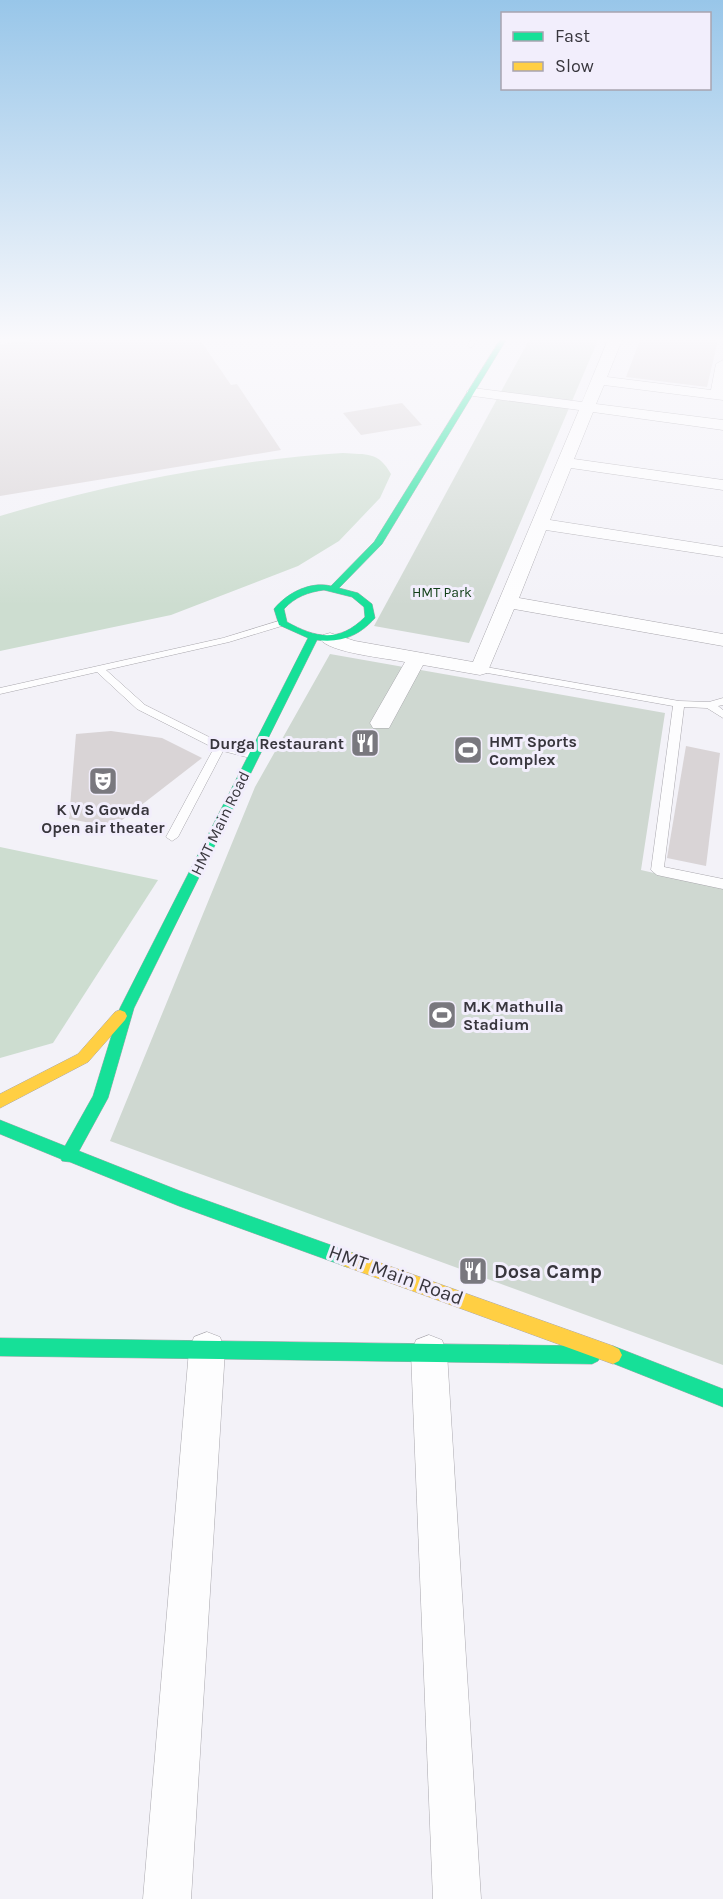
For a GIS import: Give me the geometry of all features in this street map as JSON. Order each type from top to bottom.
[{"type":"street","points":[[334,588],[378,544],[450,429]]},
{"type":"street","points":[[321,639],[359,631],[369,622],[372,613],[370,604],[363,596],[334,588],[309,588],[290,597],[279,609],[282,623],[290,631],[321,639],[351,646],[480,669],[579,429]]},
{"type":"street","points":[[565,462],[723,485]]},
{"type":"street","points":[[539,525],[723,552]]},
{"type":"street","points":[[508,602],[723,640]]},
{"type":"street","name":"HMT Main Road","points":[[68,1156],[100,1098],[127,1008],[254,755],[321,639]]},
{"type":"street","points":[[381,723],[417,658]]},
{"type":"street","name":"HMT Main Road","points":[[0,1101],[83,1058],[127,1008]]},
{"type":"street","name":"HMT Main Road","points":[[0,1127],[68,1156],[620,1355],[723,1398]]},
{"type":"street","points":[[0,1347],[620,1355]]},
{"type":"street","points":[[167,1899],[207,1350]]},
{"type":"street","points":[[429,1353],[457,1899]]},
{"type":"lane","points":[[0,691],[225,640],[282,623]]},
{"type":"lane","points":[[99,669],[141,707],[220,747],[254,755]]},
{"type":"lane","points":[[480,669],[680,704],[710,705],[723,701]]},
{"type":"lane","points":[[680,704],[657,870],[723,884]]},
{"type":"lane","points":[[710,705],[723,715]]},
{"type":"lane","points":[[172,837],[220,747]]},
{"type":"green space","name":"HMT Park","points":[[481,429],[560,429],[469,643],[374,626]]},
{"type":"green space","points":[[343,453],[365,454],[376,458],[391,474],[380,498],[339,541],[298,566],[171,615],[0,651],[0,516],[41,504],[170,475],[258,461]]},
{"type":"green space","name":"M.K Mathulla Stadium","points":[[330,654],[665,713],[641,870],[723,889],[723,1365],[110,1141],[255,787]]},
{"type":"green space","points":[[0,847],[158,880],[53,1043],[0,1058]]},
{"type":"building","points":[[0,429],[267,429],[281,450],[0,496]]},
{"type":"building","points":[[356,429],[400,429],[361,435]]},
{"type":"building","points":[[111,731],[162,738],[202,758],[113,827],[69,819],[76,734]]},
{"type":"building","points":[[686,746],[720,753],[706,866],[667,858]]},
{"type":"traffic: fast","points":[[334,588],[378,544],[449,429]]},
{"type":"traffic: fast","points":[[324,587],[355,595],[369,606],[370,618],[360,628],[339,638],[316,637],[282,623],[279,609],[288,600],[305,591],[324,587]]},
{"type":"traffic: fast","points":[[68,1156],[100,1098],[127,1008],[313,638]]},
{"type":"traffic: fast","points":[[0,1127],[179,1198],[347,1259]]},
{"type":"traffic: fast","points":[[0,1347],[592,1355]]},
{"type":"traffic: fast","points":[[613,1355],[723,1398]]},
{"type":"traffic: slow","points":[[0,1101],[83,1058],[120,1016]]},
{"type":"traffic: slow","points":[[347,1259],[613,1355]]},
{"type":"place","name":"Durga Restaurant","points":[[365,743]]},
{"type":"place","name":"HMT Sports Complex","points":[[468,750]]},
{"type":"place","name":"K V S Gowda Open air theater","points":[[103,781]]},
{"type":"place","name":"M.K Mathulla Stadium","points":[[442,1015]]},
{"type":"place","name":"Dosa Camp","points":[[473,1271]]}]
